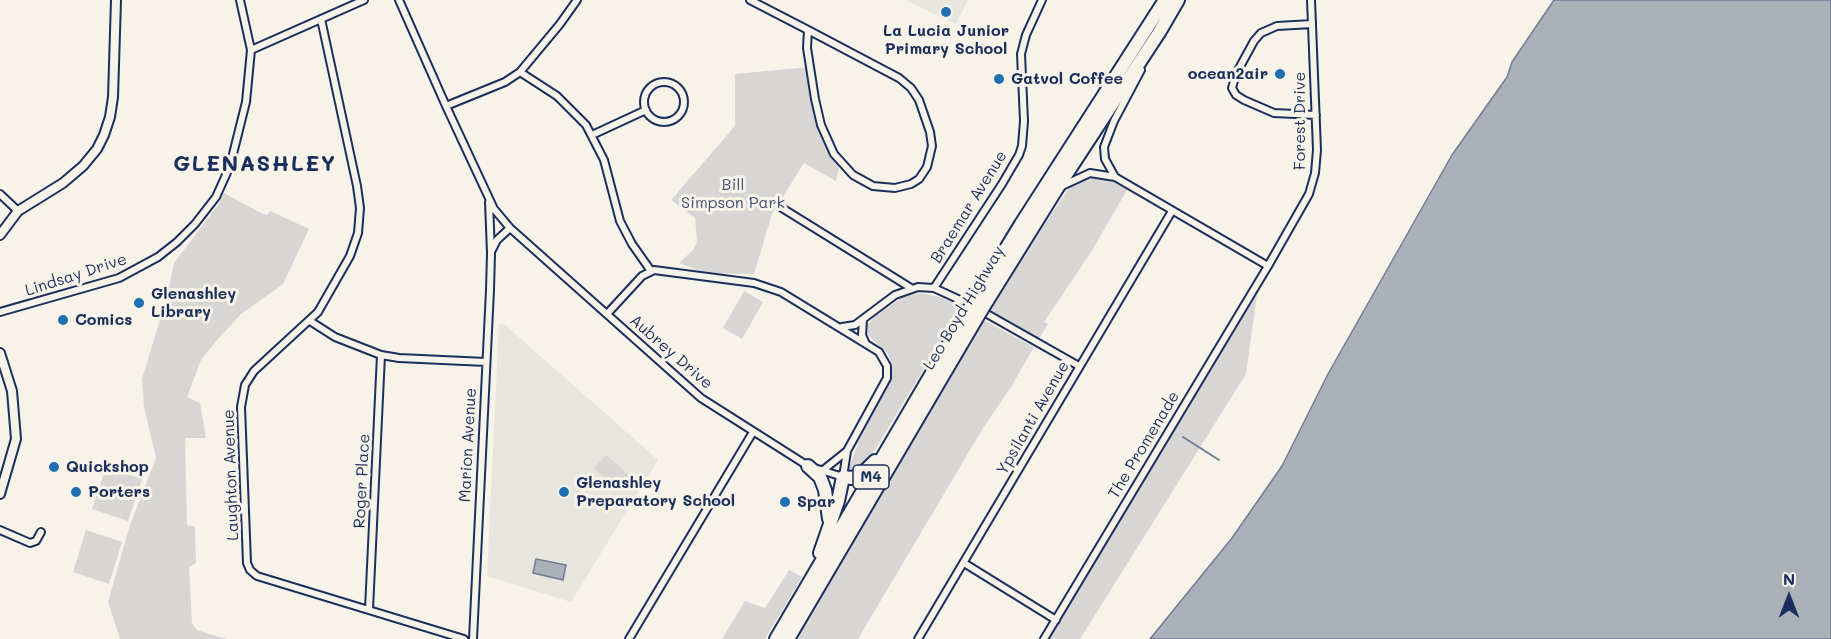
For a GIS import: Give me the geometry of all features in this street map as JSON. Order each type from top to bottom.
[{"type":"highway","name":"Leo Boyd Highway","points":[[788,639],[983,297],[1021,224],[1165,0]]},
{"type":"highway","name":"Leo Boyd Highway","points":[[983,297],[1056,190],[1178,0]]},
{"type":"highway","name":"Leo Boyd Highway","points":[[776,639],[886,450],[971,318]]},
{"type":"highway","points":[[800,598],[825,541],[843,477],[852,478],[861,475],[886,450]]},
{"type":"highway","points":[[808,466],[820,477],[827,496],[829,518],[825,541]]},
{"type":"street","points":[[0,235],[18,211],[70,178],[83,166],[97,149],[104,135],[113,97],[116,0]]},
{"type":"street","name":"Lindsay Drive","points":[[0,312],[119,278],[158,257],[183,236],[216,197],[230,166],[246,102],[251,50],[240,0]]},
{"type":"street","points":[[251,50],[363,0]]},
{"type":"street","name":"Marion Avenue","points":[[399,0],[488,200],[501,218]]},
{"type":"street","points":[[446,106],[499,84],[520,72],[577,0]]},
{"type":"street","points":[[750,0],[808,30],[899,78],[915,93],[930,132],[932,146],[924,174],[911,184],[895,188],[873,186],[853,175],[834,154],[821,125],[815,99],[807,48],[808,30]]},
{"type":"street","name":"Braemar Avenue","points":[[934,288],[1019,155],[1024,121],[1021,54],[1026,35],[1042,0]]},
{"type":"street","name":"Forest Drive","points":[[1268,266],[1312,185],[1317,160],[1311,0]]},
{"type":"street","name":"Laughton Avenue","points":[[321,19],[357,186],[360,208],[358,233],[352,251],[326,300],[310,321],[254,371],[245,385],[242,395],[247,562],[250,570],[257,576],[464,639]]},
{"type":"street","points":[[1312,24],[1277,26],[1261,33],[1254,41],[1236,74],[1232,87],[1236,95],[1267,111],[1316,115]]},
{"type":"street","points":[[1115,177],[1104,159],[1104,147],[1108,134],[1160,31]]},
{"type":"street","points":[[520,72],[566,104],[579,116],[592,135],[604,160],[620,221],[651,271]]},
{"type":"street","points":[[671,83],[682,93],[683,109],[672,120],[665,122],[657,120],[646,110],[645,95],[655,84],[671,83]]},
{"type":"street","points":[[592,135],[646,110]]},
{"type":"street","points":[[1056,190],[1090,174],[1115,177],[1268,266]]},
{"type":"street","points":[[0,194],[18,211]]},
{"type":"street","name":"Marion Avenue","points":[[473,639],[491,253],[488,200]]},
{"type":"street","points":[[782,208],[911,288]]},
{"type":"street","name":"Ypsilanti Avenue","points":[[918,639],[1172,211]]},
{"type":"street","name":"Aubrey Drive","points":[[501,218],[701,398],[808,466],[843,477]]},
{"type":"street","points":[[491,253],[497,240],[510,228]]},
{"type":"street","name":"The Promenade","points":[[1044,639],[1268,266]]},
{"type":"street","points":[[607,314],[642,276],[651,271],[680,273],[769,287],[866,344],[883,356],[887,366],[887,378],[847,451],[843,477]]},
{"type":"street","points":[[838,327],[851,327],[895,295],[911,288],[934,288],[964,302],[1079,366]]},
{"type":"street","points":[[863,320],[862,334],[866,344]]},
{"type":"street","points":[[310,321],[335,337],[381,355],[486,362]]},
{"type":"street","points":[[0,353],[12,391],[16,439],[0,494]]},
{"type":"street","name":"Roger Place","points":[[369,609],[381,355]]},
{"type":"street","points":[[629,639],[753,432]]},
{"type":"street","points":[[822,471],[847,451]]},
{"type":"street","points":[[0,530],[30,543],[36,541],[41,532]]},
{"type":"street","points":[[964,563],[1056,620]]},
{"type":"shaded area","name":"La Lucia Junior Primary School","points":[[905,0],[968,0],[956,24]]},
{"type":"shaded area","points":[[1554,0],[1831,0],[1831,639],[1150,639],[1232,538],[1282,466],[1328,374],[1452,155],[1507,77],[1512,62]]},
{"type":"shaded area","name":"Glenashley Preparatory School","points":[[499,324],[505,325],[658,460],[571,602],[487,576]]},
{"type":"shaded area","points":[[536,559],[566,565],[563,580],[533,573]]},
{"type":"green space","name":"Bill Simpson Park","points":[[810,67],[827,140],[839,168],[836,181],[804,163],[772,214],[754,274],[705,273],[679,263],[693,250],[697,242],[695,218],[671,200],[735,126],[735,74]]},
{"type":"green space","points":[[1092,178],[1107,179],[1127,190],[1091,252],[1044,322],[1048,324],[1039,339],[989,311],[997,294],[1069,188],[1076,182]]},
{"type":"green space","points":[[224,193],[263,214],[267,215],[270,211],[309,229],[283,284],[241,314],[217,340],[201,360],[187,397],[200,403],[206,438],[185,438],[187,525],[195,527],[196,563],[189,567],[192,624],[197,630],[226,639],[120,639],[108,602],[130,525],[156,458],[144,407],[142,379],[167,297],[174,263],[218,205]]},
{"type":"green space","points":[[744,291],[763,302],[742,339],[723,328]]},
{"type":"green space","points":[[920,293],[962,306],[876,448],[862,468],[852,473],[847,472],[861,436],[892,376],[892,364],[888,354],[866,333],[866,328],[874,317],[903,297]]},
{"type":"green space","points":[[1257,294],[1246,374],[1080,639],[1039,639]]},
{"type":"green space","points":[[983,320],[1034,347],[1011,387],[983,428],[858,639],[794,639]]},
{"type":"green space","points":[[606,455],[633,479],[621,492],[594,468]]},
{"type":"green space","points":[[106,467],[142,479],[128,521],[92,509]]},
{"type":"green space","points":[[86,530],[122,542],[109,584],[73,572]]},
{"type":"green space","points":[[789,570],[802,577],[765,639],[722,639],[745,601],[765,608]]},
{"type":"waterway","points":[[1183,437],[1219,460]]},
{"type":"place","name":"La Lucia Junior Primary School","points":[[946,12]]},
{"type":"place","name":"ocean2air","points":[[1280,74]]},
{"type":"place","name":"Gatvol Coffee","points":[[999,79]]},
{"type":"place","name":"Glenashley Library","points":[[139,303]]},
{"type":"place","name":"Comics","points":[[63,320]]},
{"type":"place","name":"Quickshop","points":[[54,467]]},
{"type":"place","name":"Porters","points":[[76,492]]},
{"type":"place","name":"Glenashley Preparatory School","points":[[564,492]]},
{"type":"place","name":"Spar","points":[[785,502]]},
{"type":"district","name":"GLENASHLEY","points":[[255,164]]}]
